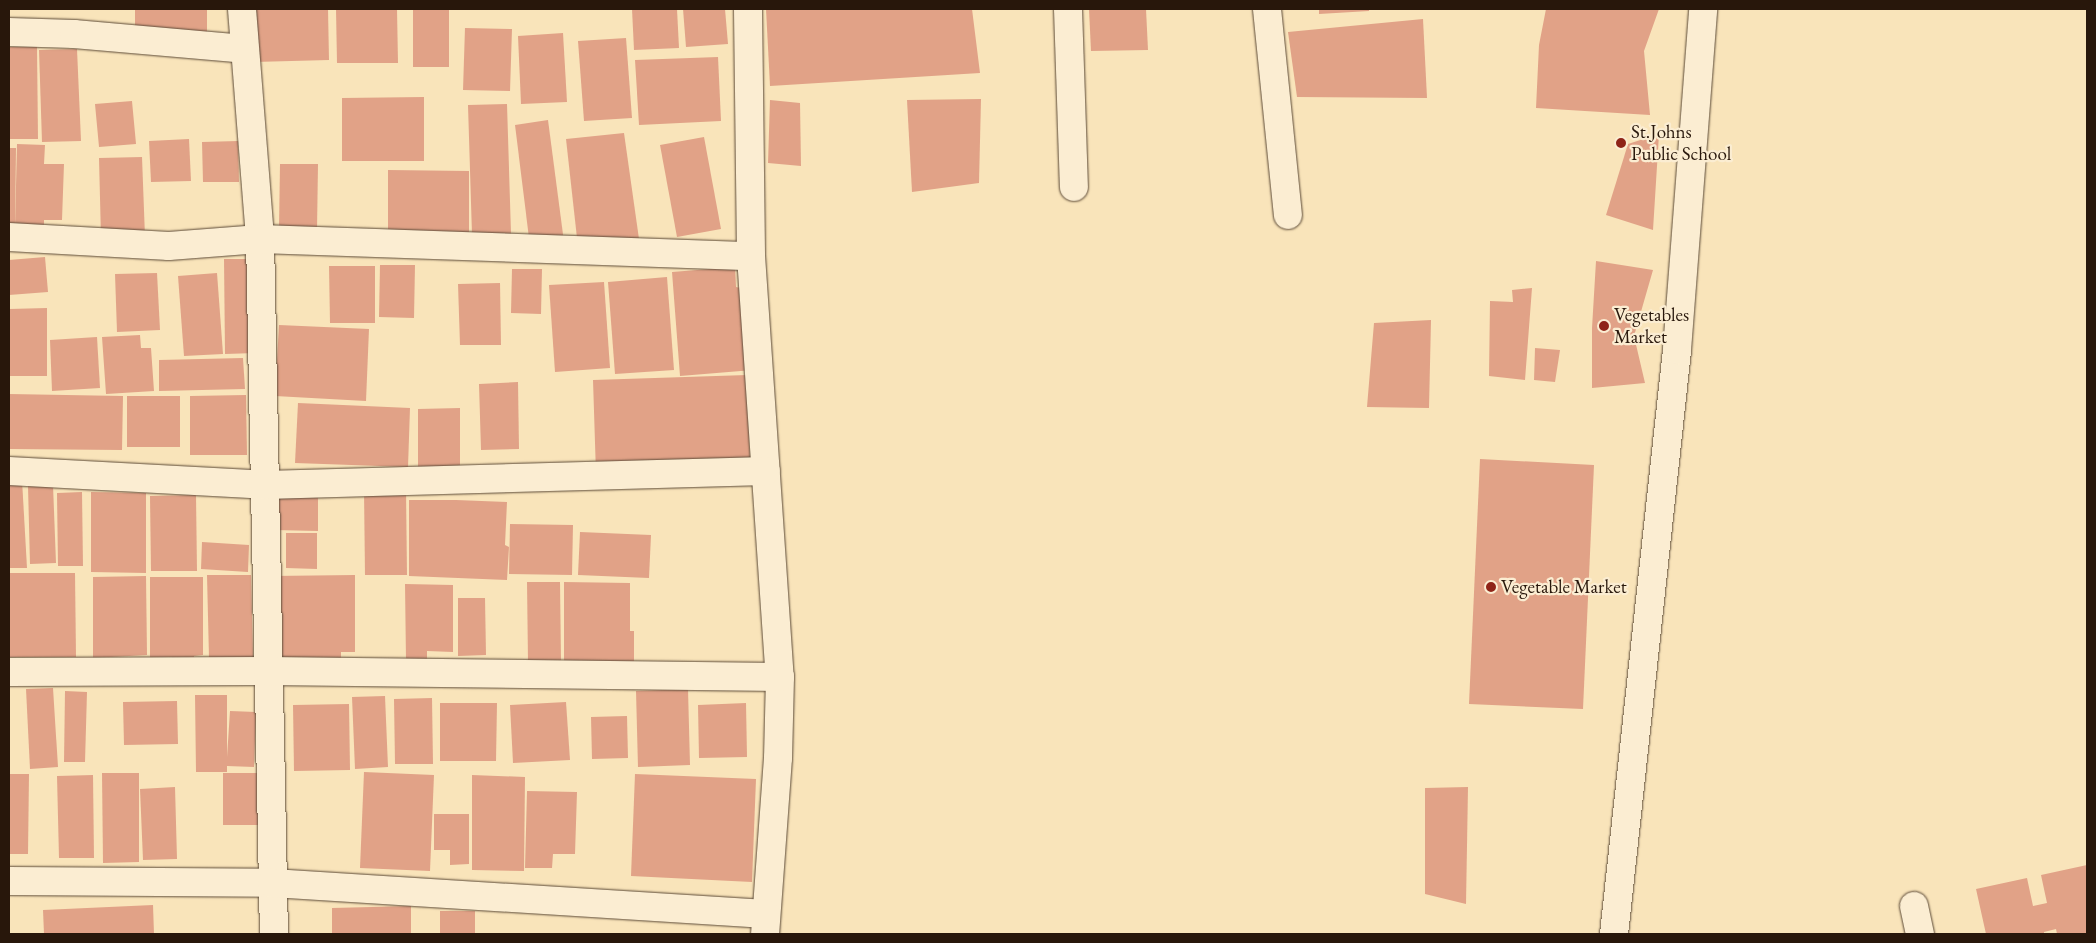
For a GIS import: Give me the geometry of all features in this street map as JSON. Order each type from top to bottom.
[{"type":"street","points":[[242,9],[244,49],[254,142],[260,239],[274,934]]},
{"type":"street","points":[[9,881],[272,883],[765,924],[778,758],[780,677],[751,256],[748,9]]},
{"type":"street","points":[[1068,9],[1074,188]]},
{"type":"street","points":[[1267,9],[1288,215]]},
{"type":"street","points":[[1614,934],[1677,350],[1703,9]]},
{"type":"street","points":[[9,32],[74,34],[244,49]]},
{"type":"street","points":[[9,237],[169,246],[260,239],[751,256]]},
{"type":"street","points":[[9,470],[265,485],[766,471]]},
{"type":"street","points":[[9,672],[268,671],[780,677]]},
{"type":"street","points":[[1914,906],[1920,934]]},
{"type":"building","points":[[135,9],[207,9],[207,36],[135,37]]},
{"type":"building","points":[[251,9],[328,9],[329,60],[252,62]]},
{"type":"building","points":[[336,9],[397,9],[398,63],[337,63]]},
{"type":"building","points":[[413,9],[449,9],[449,67],[413,67]]},
{"type":"building","points":[[632,9],[677,9],[679,48],[634,50]]},
{"type":"building","points":[[683,9],[725,9],[728,44],[686,47]]},
{"type":"building","points":[[766,9],[972,9],[980,73],[770,86]]},
{"type":"building","points":[[1089,9],[1146,9],[1148,50],[1091,51]]},
{"type":"building","points":[[1319,9],[1369,9],[1369,11],[1319,14]]},
{"type":"building","points":[[1546,9],[1659,9],[1644,51],[1650,115],[1536,108],[1539,45]]},
{"type":"building","points":[[1423,19],[1427,98],[1297,97],[1288,32]]},
{"type":"building","points":[[465,28],[512,29],[510,91],[463,90]]},
{"type":"building","points":[[563,33],[567,102],[521,104],[518,36]]},
{"type":"building","points":[[626,38],[632,118],[584,121],[578,41]]},
{"type":"building","points":[[9,47],[37,47],[38,139],[9,139]]},
{"type":"building","points":[[77,49],[81,141],[42,142],[39,50]]},
{"type":"building","points":[[718,57],[721,121],[639,125],[635,60]]},
{"type":"building","points":[[424,97],[424,161],[342,161],[342,98]]},
{"type":"building","points":[[981,99],[979,183],[912,192],[907,100]]},
{"type":"building","points":[[770,100],[800,103],[801,166],[768,163]]},
{"type":"building","points":[[132,101],[136,144],[99,147],[95,104]]},
{"type":"building","points":[[507,104],[511,234],[472,235],[468,105]]},
{"type":"building","points":[[548,120],[564,242],[530,246],[515,125]]},
{"type":"building","points":[[624,133],[639,239],[578,247],[566,139]]},
{"type":"building","points":[[1659,134],[1653,230],[1606,215],[1628,144]]},
{"type":"building","points":[[704,137],[721,229],[677,237],[660,145]]},
{"type":"building","points":[[189,139],[191,181],[151,182],[149,141]]},
{"type":"building","points":[[238,141],[239,182],[203,182],[202,142]]},
{"type":"building","points":[[17,144],[45,145],[44,164],[64,164],[62,220],[44,220],[44,229],[15,228]]},
{"type":"building","points":[[9,148],[16,148],[15,228],[9,228]]},
{"type":"building","points":[[142,157],[145,237],[101,238],[99,158]]},
{"type":"building","points":[[280,164],[318,164],[317,230],[279,229]]},
{"type":"building","points":[[388,170],[469,171],[469,240],[388,240]]},
{"type":"building","points":[[45,257],[48,292],[9,295],[9,260]]},
{"type":"building","points":[[224,259],[256,259],[257,353],[225,354]]},
{"type":"building","points":[[1596,261],[1653,270],[1634,336],[1645,383],[1592,388],[1592,328]]},
{"type":"building","points":[[380,265],[415,265],[414,318],[379,317]]},
{"type":"building","points":[[329,266],[375,266],[375,323],[330,323]]},
{"type":"building","points":[[735,267],[736,287],[745,289],[753,370],[680,376],[672,272]]},
{"type":"building","points":[[512,269],[542,269],[541,314],[511,313]]},
{"type":"building","points":[[157,273],[160,330],[117,332],[115,274]]},
{"type":"building","points":[[217,273],[223,354],[184,356],[178,276]]},
{"type":"building","points":[[667,277],[674,370],[615,374],[608,282]]},
{"type":"building","points":[[604,282],[610,368],[555,372],[549,285]]},
{"type":"building","points":[[500,283],[501,345],[460,345],[458,284]]},
{"type":"building","points":[[1532,288],[1525,380],[1489,376],[1490,301],[1513,302],[1512,290]]},
{"type":"building","points":[[47,308],[47,376],[9,376],[9,309]]},
{"type":"building","points":[[1431,320],[1429,408],[1367,407],[1374,323]]},
{"type":"building","points":[[279,325],[369,329],[366,401],[275,396]]},
{"type":"building","points":[[140,335],[141,348],[151,348],[154,391],[106,394],[102,337]]},
{"type":"building","points":[[97,337],[100,388],[52,391],[50,340]]},
{"type":"building","points":[[1535,348],[1560,350],[1555,382],[1534,380]]},
{"type":"building","points":[[243,358],[245,389],[159,391],[159,360]]},
{"type":"building","points":[[747,375],[750,458],[725,458],[725,470],[596,474],[593,380]]},
{"type":"building","points":[[518,382],[519,449],[481,450],[479,384]]},
{"type":"building","points":[[9,394],[123,396],[122,450],[9,449]]},
{"type":"building","points":[[246,395],[247,455],[190,455],[190,396]]},
{"type":"building","points":[[127,396],[180,396],[180,447],[127,447]]},
{"type":"building","points":[[298,403],[410,408],[408,467],[295,463]]},
{"type":"building","points":[[460,408],[460,467],[418,467],[418,409]]},
{"type":"building","points":[[1480,459],[1594,465],[1583,709],[1469,704]]},
{"type":"building","points":[[9,480],[22,480],[27,568],[9,568]]},
{"type":"building","points":[[53,485],[56,563],[30,564],[28,486]]},
{"type":"building","points":[[275,489],[318,490],[318,531],[275,530]]},
{"type":"building","points":[[364,490],[406,490],[407,575],[365,575]]},
{"type":"building","points":[[82,492],[83,566],[58,566],[57,493]]},
{"type":"building","points":[[91,492],[146,493],[146,573],[91,572]]},
{"type":"building","points":[[196,495],[197,571],[151,571],[150,496]]},
{"type":"building","points":[[409,500],[507,502],[505,545],[509,547],[507,580],[409,576]]},
{"type":"building","points":[[510,524],[573,525],[572,575],[509,574]]},
{"type":"building","points":[[580,532],[651,535],[649,578],[578,575]]},
{"type":"building","points":[[286,533],[317,533],[317,569],[286,568]]},
{"type":"building","points":[[202,542],[249,545],[248,572],[201,569]]},
{"type":"building","points":[[9,573],[75,573],[76,657],[9,657]]},
{"type":"building","points":[[207,575],[251,575],[253,658],[209,658]]},
{"type":"building","points":[[355,575],[355,652],[341,652],[341,660],[273,661],[272,576]]},
{"type":"building","points":[[146,576],[147,655],[93,658],[93,577]]},
{"type":"building","points":[[150,577],[203,577],[203,655],[194,656],[194,662],[173,662],[172,657],[150,658]]},
{"type":"building","points":[[527,582],[560,582],[561,662],[528,662]]},
{"type":"building","points":[[564,582],[630,583],[630,631],[634,631],[634,668],[564,664]]},
{"type":"building","points":[[405,584],[453,585],[453,652],[427,651],[427,661],[406,661]]},
{"type":"building","points":[[458,598],[485,598],[486,655],[458,656]]},
{"type":"building","points":[[53,688],[58,767],[30,769],[26,689]]},
{"type":"building","points":[[688,689],[690,765],[638,767],[636,691]]},
{"type":"building","points":[[65,691],[87,692],[85,762],[64,762]]},
{"type":"building","points":[[195,695],[227,695],[227,757],[230,711],[256,712],[254,767],[227,766],[227,772],[196,772]]},
{"type":"building","points":[[385,696],[388,767],[355,769],[352,697]]},
{"type":"building","points":[[432,698],[433,764],[395,764],[394,699]]},
{"type":"building","points":[[177,701],[178,744],[124,745],[123,702]]},
{"type":"building","points":[[566,702],[570,760],[513,763],[510,705]]},
{"type":"building","points":[[440,703],[497,703],[496,761],[440,761]]},
{"type":"building","points":[[746,703],[747,757],[699,758],[698,705]]},
{"type":"building","points":[[349,704],[350,770],[294,771],[293,705]]},
{"type":"building","points":[[627,716],[628,758],[592,759],[591,717]]},
{"type":"building","points":[[364,772],[434,775],[430,871],[360,868]]},
{"type":"building","points":[[102,773],[139,773],[139,862],[103,863]]},
{"type":"building","points":[[223,773],[258,773],[259,825],[223,825]]},
{"type":"building","points":[[9,774],[29,774],[28,854],[9,854]]},
{"type":"building","points":[[635,774],[756,779],[752,882],[631,876]]},
{"type":"building","points":[[93,775],[94,858],[59,858],[57,776]]},
{"type":"building","points":[[472,775],[525,777],[524,871],[472,870]]},
{"type":"building","points":[[175,787],[177,859],[143,860],[140,789]]},
{"type":"building","points":[[1468,787],[1466,904],[1425,894],[1425,788]]},
{"type":"building","points":[[527,791],[577,792],[575,854],[553,854],[552,868],[525,868]]},
{"type":"building","points":[[434,814],[469,814],[469,864],[450,865],[450,850],[434,850]]},
{"type":"building","points":[[2087,865],[2087,934],[2057,934],[2056,929],[2044,932],[2044,934],[1986,934],[1976,889],[2027,878],[2033,906],[2047,903],[2041,875]]},
{"type":"building","points":[[153,905],[154,934],[44,934],[43,910]]},
{"type":"building","points":[[411,906],[411,934],[332,934],[332,908]]},
{"type":"building","points":[[440,911],[475,911],[475,934],[440,934]]},
{"type":"place","name":"St.Johns Public School","points":[[1621,143]]},
{"type":"place","name":"Vegetables Market","points":[[1604,326]]},
{"type":"place","name":"Vegetable Market","points":[[1491,587]]}]
